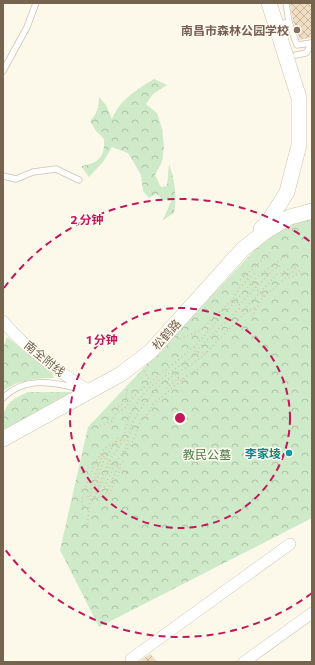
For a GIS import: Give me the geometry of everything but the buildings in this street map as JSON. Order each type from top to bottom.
[{"type":"main road","points":[[243,249],[270,219],[287,192],[299,145],[299,98],[283,24],[270,3]]},
{"type":"main road","name":"松鹤路","points":[[3,439],[121,374],[151,351],[243,249],[266,231],[290,217],[312,211]]},
{"type":"street","name":"南全附线","points":[[3,321],[9,329],[48,363],[89,391]]},
{"type":"street","points":[[133,662],[131,659],[290,544]]},
{"type":"street","points":[[244,662],[312,613]]},
{"type":"lane","points":[[3,71],[27,27],[36,3]]},
{"type":"lane","points":[[286,3],[283,24],[297,45],[311,43]]},
{"type":"lane","points":[[296,55],[306,53],[311,43]]},
{"type":"lane","points":[[3,176],[16,179],[32,172],[56,169],[79,180]]},
{"type":"lane","points":[[3,398],[10,391],[28,384],[53,382],[89,391]]},
{"type":"path","points":[[240,280],[244,274],[272,251]]},
{"type":"path","points":[[100,426],[112,420],[114,415],[125,408],[131,399],[194,346],[253,282],[288,254]]},
{"type":"path","points":[[239,305],[271,272],[283,264]]},
{"type":"path","points":[[244,310],[276,275],[296,266],[293,272],[289,274],[284,272]]},
{"type":"path","points":[[252,317],[256,308],[264,297],[284,279],[296,274],[302,268]]},
{"type":"path","points":[[180,339],[201,330],[233,300],[240,286],[255,272]]},
{"type":"path","points":[[244,274],[253,282],[264,297]]},
{"type":"path","points":[[296,274],[301,274]]},
{"type":"path","points":[[198,353],[199,348],[242,307]]},
{"type":"path","points":[[99,498],[115,464],[126,448],[132,423],[142,407],[162,384],[202,357],[246,312],[256,308]]},
{"type":"path","points":[[194,346],[194,350],[198,353]]},
{"type":"path","points":[[92,500],[110,462],[120,446],[130,415],[140,398],[149,388],[198,353],[207,352]]},
{"type":"path","points":[[125,452],[133,441],[141,420],[147,415],[154,404],[183,379],[206,365]]},
{"type":"path","points":[[178,373],[178,380]]},
{"type":"path","points":[[166,388],[178,380],[183,379],[187,382]]},
{"type":"path","points":[[126,400],[127,389]]},
{"type":"path","points":[[115,409],[126,400],[131,399]]},
{"type":"path","points":[[87,528],[91,494],[105,458],[118,438]]},
{"type":"path","points":[[83,506],[82,499],[96,461],[108,446],[117,441],[128,440]]},
{"type":"path","points":[[101,455],[127,473]]},
{"type":"path","points":[[88,497],[101,455]]},
{"type":"path","points":[[104,497],[118,467],[124,460]]},
{"type":"path","points":[[95,497],[110,462]]},
{"type":"path","points":[[107,498],[121,469]]},
{"type":"green space","points":[[154,79],[167,85],[153,94],[146,104],[157,113],[162,128],[164,147],[162,162],[155,175],[161,187],[167,186],[169,164],[173,176],[175,195],[174,213],[163,220],[172,199],[164,200],[156,194],[149,198],[143,191],[141,175],[128,153],[112,147],[103,162],[89,177],[81,166],[96,161],[102,155],[104,139],[96,131],[90,121],[97,110],[99,97],[106,105],[112,119],[124,101],[135,91]]},
{"type":"green space","name":"教民公墓","points":[[312,217],[312,518],[99,627],[60,550],[88,427],[263,241],[291,222]]},
{"type":"green space","points":[[7,337],[52,374],[54,378],[27,380],[15,384],[3,391],[3,348]]},
{"type":"green space","points":[[28,392],[77,392],[3,436],[3,420],[6,408],[13,400]]},
{"type":"place","name":"南昌市森林公园学校","points":[[297,30]]},
{"type":"place","name":"李家堎","points":[[289,453]]}]
